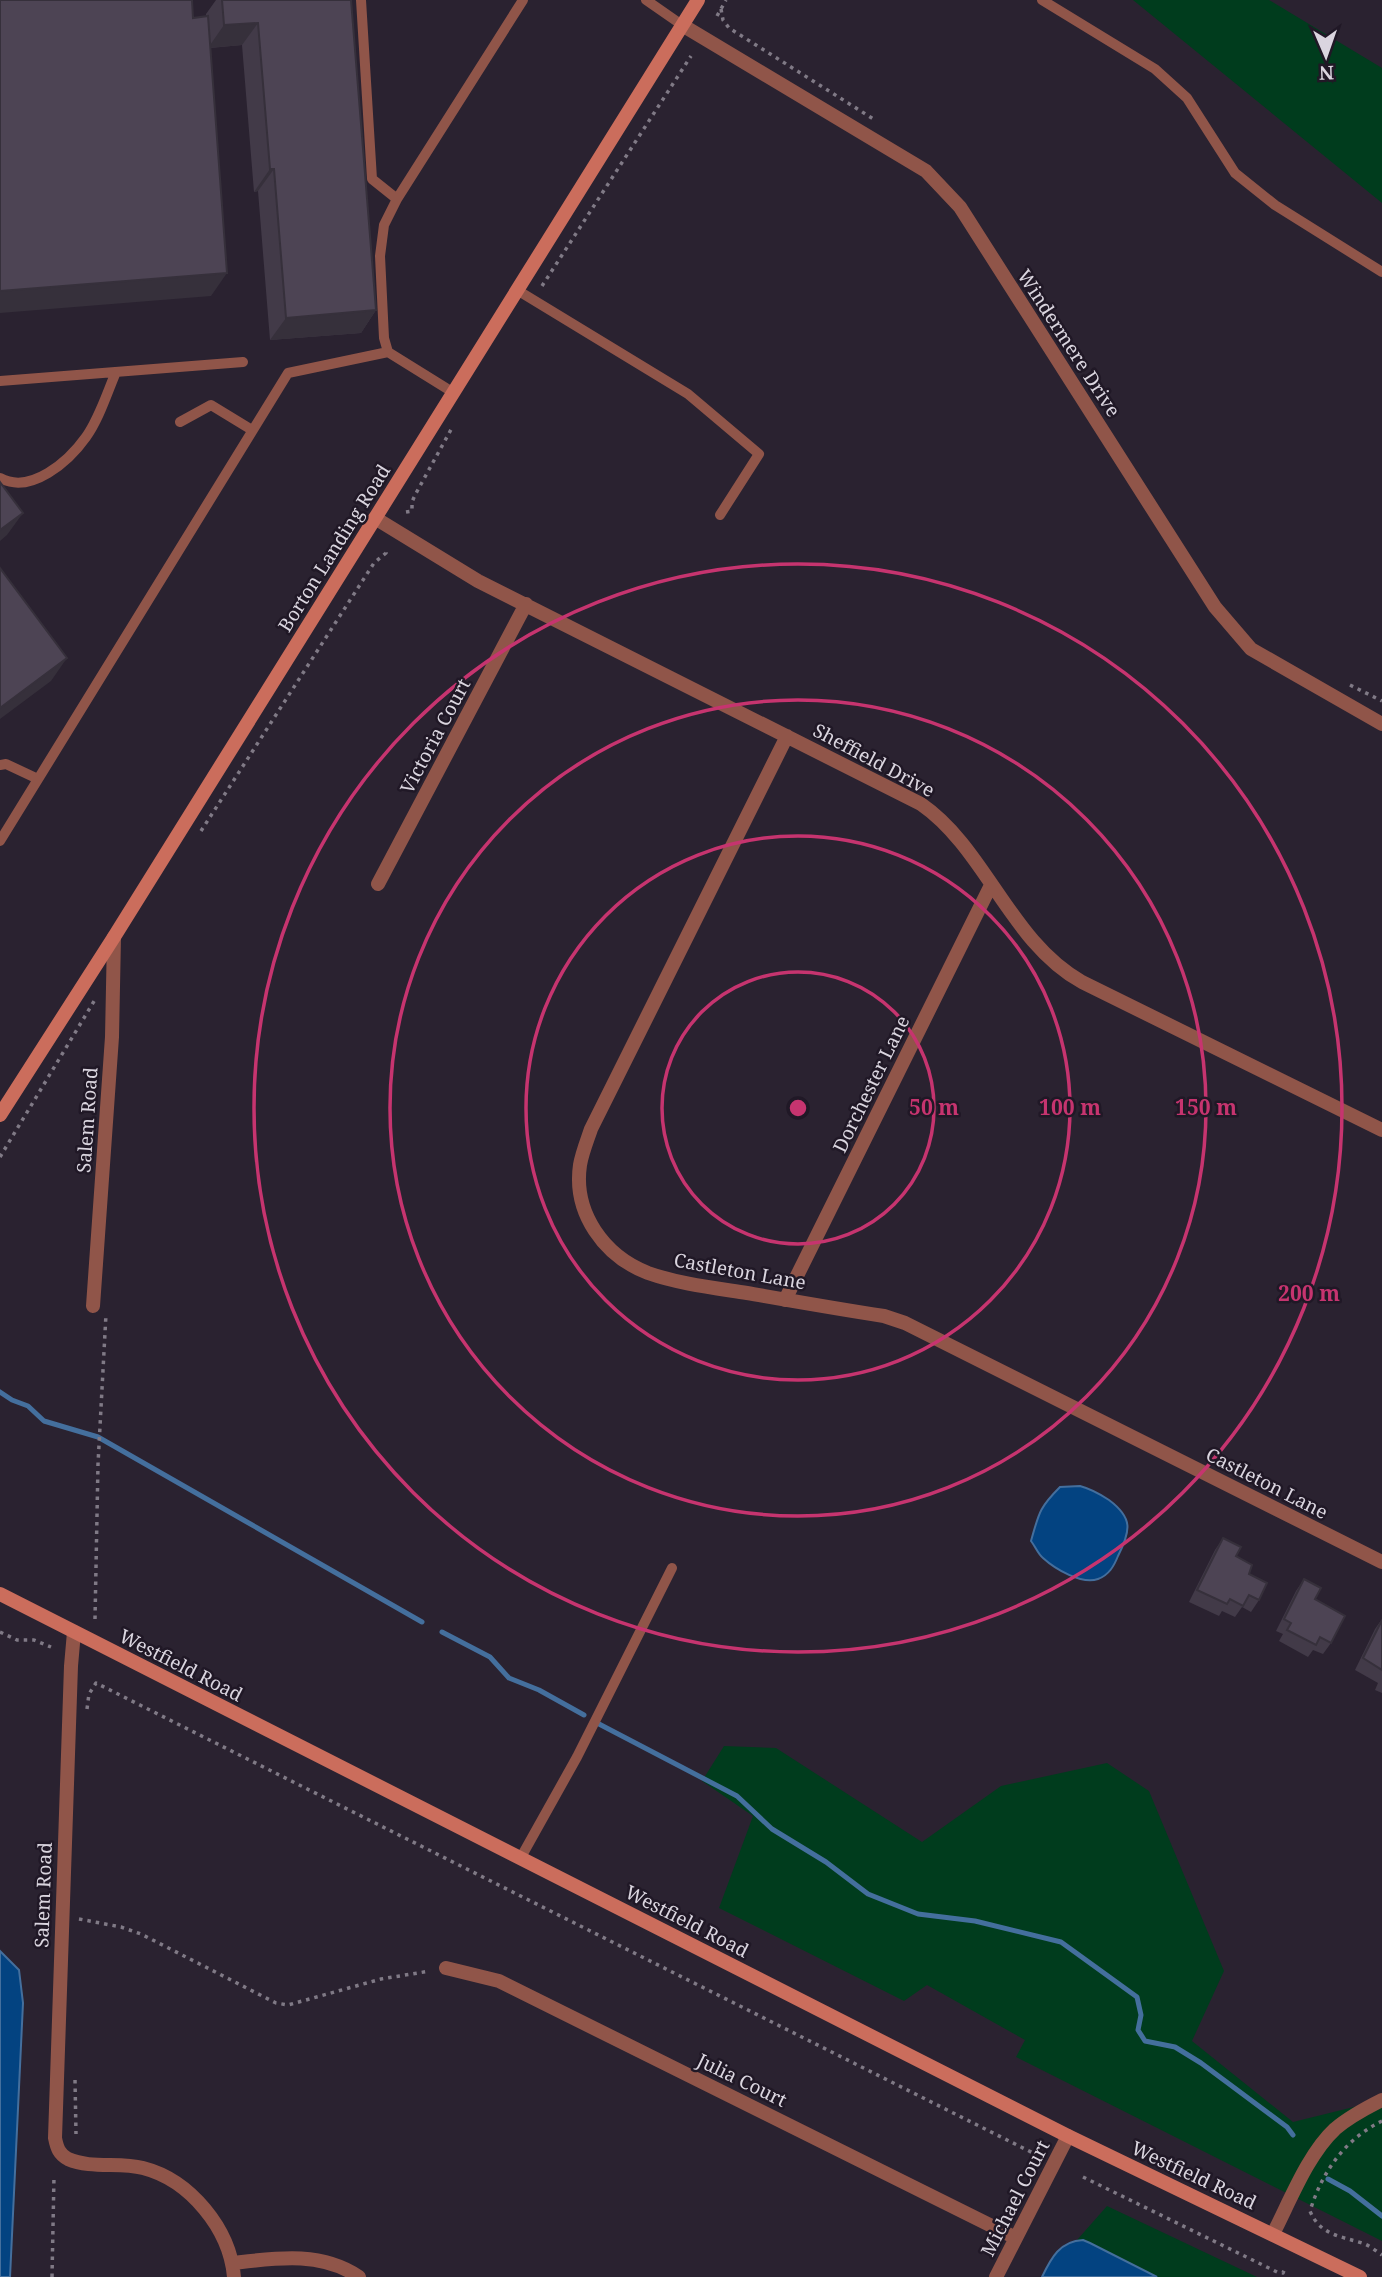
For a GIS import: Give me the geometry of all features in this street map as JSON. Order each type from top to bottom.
[{"type":"street","name":"Borton Landing Road","points":[[0,1115],[114,937],[698,0]]},
{"type":"street","name":"Windermere Drive","points":[[682,25],[926,171],[960,207],[1214,607],[1251,649],[1382,724]]},
{"type":"street","name":"Sheffield Drive","points":[[375,519],[478,581],[904,795],[932,812],[950,830],[1049,959],[1069,975],[1382,1130]]},
{"type":"street","name":"Victoria Court","points":[[378,884],[526,604]]},
{"type":"street","name":"Castleton Lane","points":[[787,736],[594,1122],[580,1163],[579,1179],[585,1209],[596,1233],[613,1253],[635,1267],[658,1276],[884,1316],[905,1323],[1382,1562]]},
{"type":"street","name":"Dorchester Lane","points":[[785,1300],[991,885]]},
{"type":"street","name":"Salem Road","points":[[100,1305],[114,937]]},
{"type":"street","name":"Westfield Road","points":[[0,1594],[1068,2136],[1360,2277]]},
{"type":"street","name":"Salem Road","points":[[74,1632],[56,2147],[64,2157],[80,2162],[143,2168],[174,2183],[189,2194],[211,2218],[234,2270]]},
{"type":"street","name":"Julia Court","points":[[446,1968],[499,1981],[1016,2238]]},
{"type":"street","points":[[1273,2234],[1312,2162],[1331,2134],[1356,2114],[1382,2100]]},
{"type":"street","name":"Michael Court","points":[[996,2277],[1068,2136]]},
{"type":"street","points":[[234,2270],[299,2258],[337,2265],[359,2277]]},
{"type":"lane","points":[[361,0],[372,178],[397,198]]},
{"type":"lane","points":[[388,352],[383,316],[380,246],[384,225],[397,198],[523,0]]},
{"type":"lane","points":[[646,0],[682,25]]},
{"type":"lane","points":[[1042,0],[1155,69],[1187,98],[1235,173],[1275,205],[1382,272]]},
{"type":"lane","points":[[517,290],[688,394],[759,454],[720,515]]},
{"type":"lane","points":[[1,839],[288,373],[388,352],[454,393]]},
{"type":"lane","points":[[0,381],[243,362]]},
{"type":"lane","points":[[0,478],[19,485],[44,475],[68,458],[88,435],[116,372]]},
{"type":"lane","points":[[180,422],[211,405],[253,430]]},
{"type":"lane","points":[[0,765],[6,764],[38,779]]},
{"type":"lane","points":[[520,1859],[577,1757],[672,1568]]},
{"type":"path","points":[[717,16],[726,0]]},
{"type":"path","points":[[542,286],[691,56]]},
{"type":"path","points":[[197,836],[374,564],[386,553],[384,548]]},
{"type":"path","points":[[0,1157],[96,998]]},
{"type":"path","points":[[95,1619],[100,1305]]},
{"type":"path","points":[[0,1632],[17,1640],[34,1640],[51,1647]]},
{"type":"path","points":[[96,1683],[1035,2154]]},
{"type":"path","points":[[79,1919],[121,1927],[141,1934],[276,2003],[288,2005],[381,1979],[446,1968]]},
{"type":"path","points":[[1382,2121],[1351,2141],[1333,2161],[1310,2211],[1319,2227],[1338,2238],[1364,2244],[1382,2255]]},
{"type":"path","points":[[52,2277],[54,2176]]},
{"type":"path","points":[[1083,2177],[1277,2272],[1283,2273],[1285,2268]]},
{"type":"green space","points":[[1133,0],[1269,0],[1382,68],[1382,203]]},
{"type":"green space","points":[[724,1746],[776,1748],[922,1842],[1001,1786],[1107,1763],[1149,1791],[1224,1971],[1192,2041],[1293,2122],[1382,2100],[1382,2241],[1016,2057],[1025,2040],[927,1985],[904,2001],[719,1908],[753,1816],[702,1781]]},
{"type":"green space","points":[[1107,2206],[1257,2277],[1157,2277],[1090,2243],[1077,2240]]},
{"type":"water","points":[[1080,1486],[1109,1500],[1122,1513],[1127,1525],[1125,1539],[1113,1567],[1105,1575],[1092,1580],[1077,1578],[1054,1567],[1041,1556],[1031,1541],[1041,1511],[1053,1494],[1060,1487]]},
{"type":"water","points":[[0,1951],[19,1970],[23,2003],[10,2277],[0,2277]]},
{"type":"water","points":[[1083,2240],[1157,2277],[1042,2277],[1062,2247]]},
{"type":"building","points":[[0,0],[192,0],[193,18],[208,16],[227,273],[0,291]]},
{"type":"building","points":[[222,0],[351,0],[376,310],[286,318],[274,169],[270,169],[258,23],[224,25]]},
{"type":"building","points":[[0,482],[23,513],[0,530]]},
{"type":"building","points":[[0,568],[67,658],[0,708]]},
{"type":"building","points":[[1223,1538],[1241,1547],[1236,1556],[1252,1565],[1249,1574],[1267,1583],[1259,1600],[1249,1595],[1243,1606],[1230,1599],[1227,1604],[1197,1590]]},
{"type":"building","points":[[1304,1579],[1321,1588],[1315,1599],[1345,1616],[1331,1643],[1320,1637],[1316,1645],[1287,1630],[1291,1623],[1284,1619]]},
{"type":"building","points":[[1382,1620],[1382,1670],[1363,1658]]},
{"type":"waterway","points":[[0,1392],[28,1406],[44,1421],[98,1437],[422,1622]]},
{"type":"waterway","points":[[442,1632],[490,1657],[509,1678],[539,1690],[584,1715]]},
{"type":"waterway","points":[[599,1724],[737,1796],[772,1829],[826,1862],[868,1894],[918,1914],[975,1921],[1061,1942],[1137,1997],[1141,2015],[1138,2030],[1145,2041],[1175,2047],[1201,2063],[1287,2127],[1293,2135]]},
{"type":"waterway","points":[[1328,2179],[1350,2191],[1382,2216]]}]
